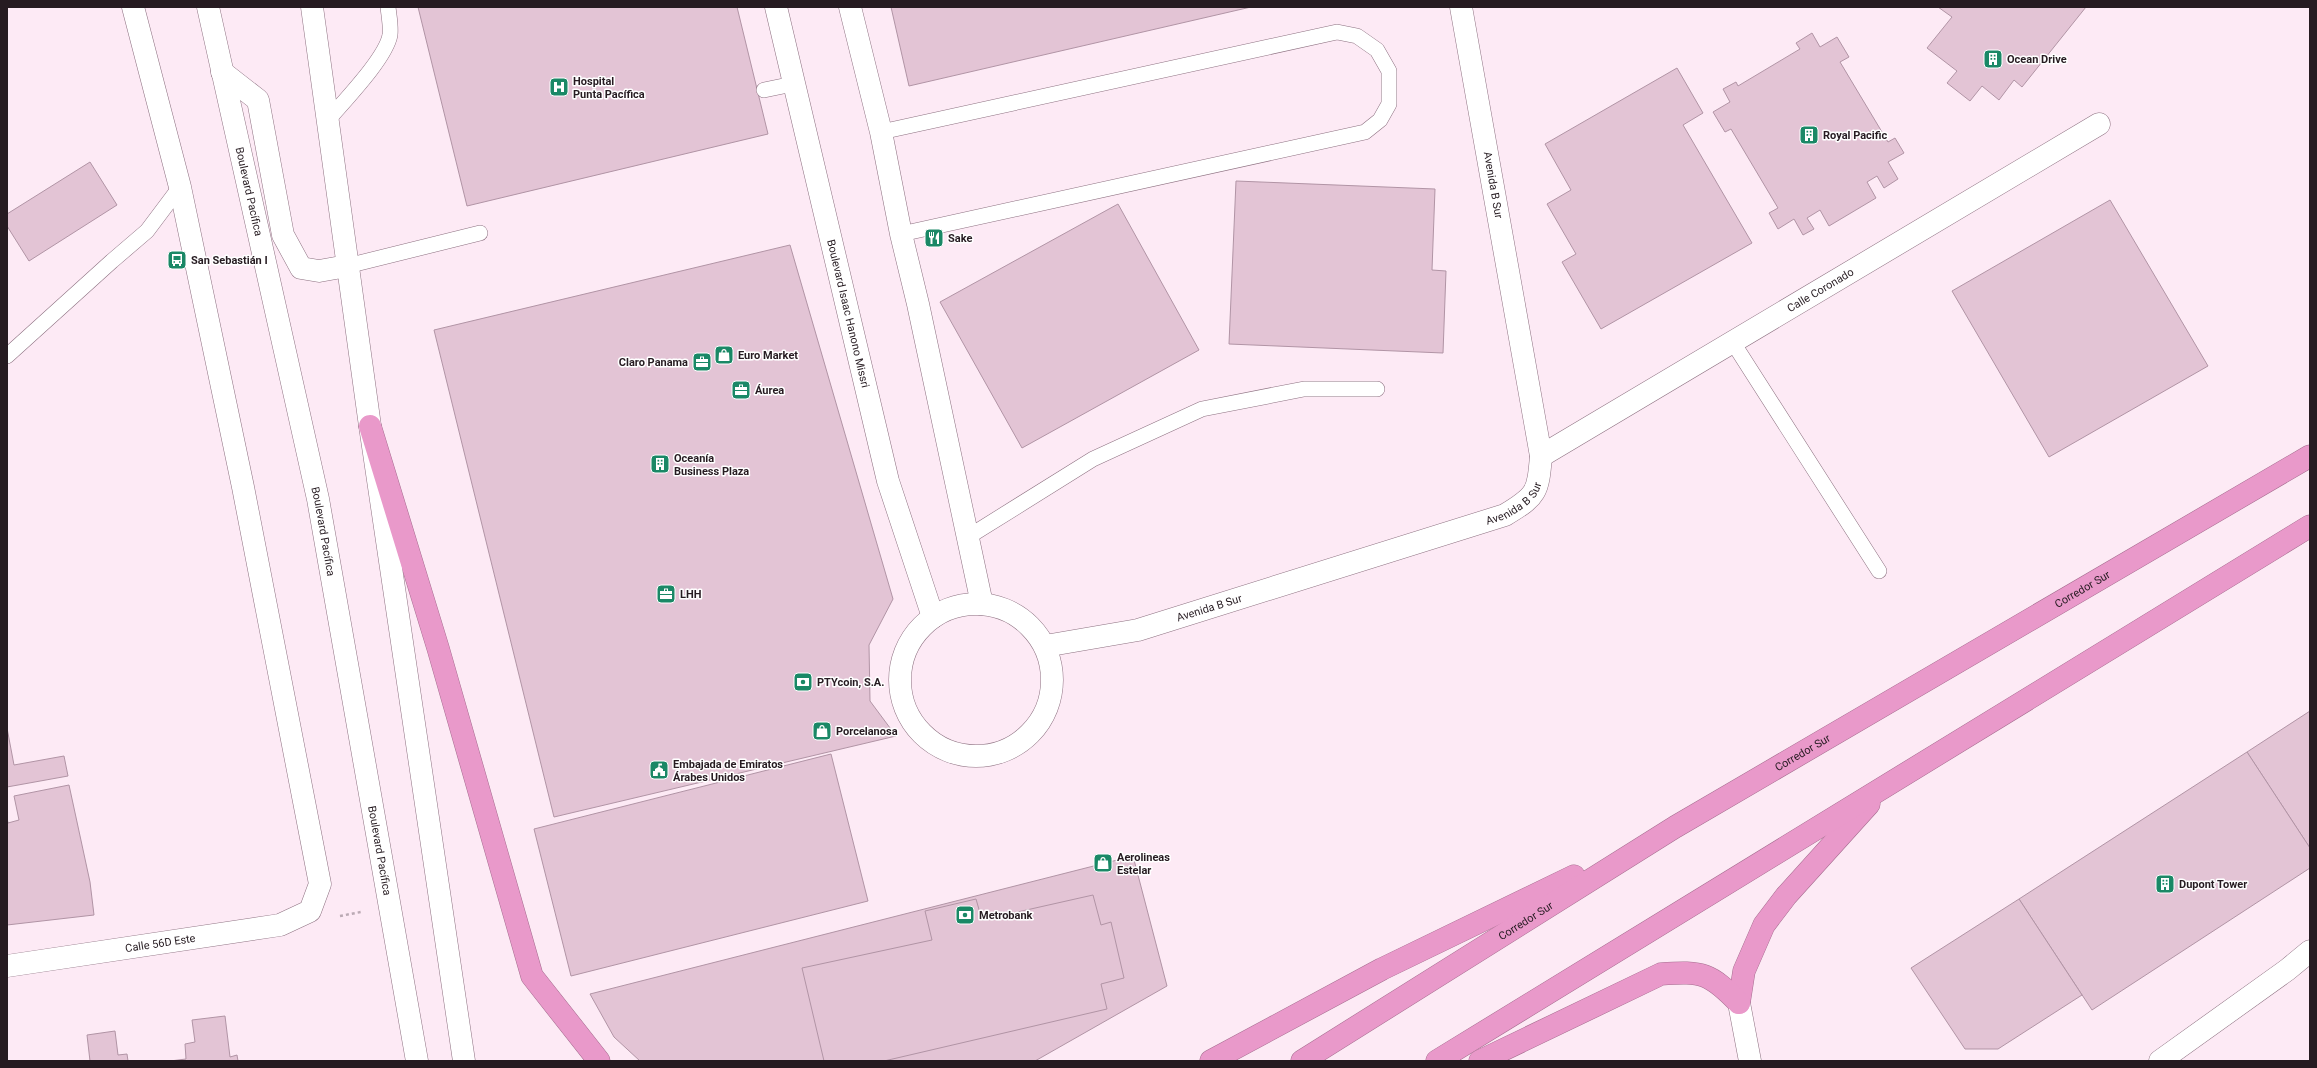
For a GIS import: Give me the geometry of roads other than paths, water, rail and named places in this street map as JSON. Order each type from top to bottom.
[{"type":"highway","points":[[370,426],[438,648],[532,976],[599,1061]]},
{"type":"highway","name":"Corredor Sur","points":[[1302,1061],[1675,827],[2310,456]]},
{"type":"highway","points":[[1437,1061],[2310,526]]},
{"type":"highway","points":[[1739,1003],[1744,971],[1764,925],[1786,896],[1885,786]]},
{"type":"highway","points":[[1211,1061],[1382,969],[1675,827]]},
{"type":"highway","points":[[1480,1061],[1661,974],[1686,972],[1706,975],[1720,984],[1739,1003]]},
{"type":"street","points":[[133,7],[180,187]]},
{"type":"street","name":"Boulevard Pacífica","points":[[208,7],[318,499],[417,1061]]},
{"type":"street","points":[[312,7],[370,426],[464,1061]]},
{"type":"street","name":"Boulevard Isaac Hanono Missri","points":[[776,7],[888,481],[933,617]]},
{"type":"street","points":[[850,7],[881,132],[901,234],[982,604]]},
{"type":"street","name":"Avenida B Sur","points":[[1045,646],[1138,630],[1505,515],[1526,503],[1539,485],[1541,456],[1461,7]]},
{"type":"street","points":[[222,72],[258,100],[283,235],[301,268],[319,271],[348,266]]},
{"type":"street","name":"Calle Coronado","points":[[1541,456],[1732,341],[2100,124]]},
{"type":"street","name":"Calle 56D Este","points":[[7,966],[280,925],[310,911],[320,884],[243,487],[180,187]]},
{"type":"street","points":[[982,604],[1008,610],[1029,625],[1045,646],[1052,670],[1052,695],[1043,718],[1027,737],[1006,750],[982,756],[957,754],[934,743],[916,727],[904,705],[900,680],[903,656],[915,634],[933,617],[956,606],[982,604]]},
{"type":"street","points":[[2160,1061],[2236,1007],[2310,951]]},
{"type":"street","points":[[1739,1003],[1750,1061]]},
{"type":"lane","points":[[328,120],[356,88],[386,48],[390,34],[388,7]]},
{"type":"lane","points":[[881,132],[1337,32],[1357,36],[1377,50],[1389,71],[1389,104],[1380,120],[1365,132],[901,234]]},
{"type":"lane","points":[[764,90],[794,84]]},
{"type":"lane","points":[[7,356],[84,286],[147,232],[180,187]]},
{"type":"lane","points":[[348,266],[480,233]]},
{"type":"lane","points":[[1732,341],[1880,571]]},
{"type":"lane","points":[[968,536],[1093,458],[1202,409],[1304,389],[1377,389]]},
{"type":"place","name":"Ocean Drive","points":[[1993,59]]},
{"type":"place","name":"Hospital Punta Pacífica","points":[[559,87]]},
{"type":"place","name":"Royal Pacific","points":[[1809,135]]},
{"type":"place","name":"Sake","points":[[934,238]]},
{"type":"place","name":"San Sebastián I","points":[[177,260]]},
{"type":"place","name":"Euro Market","points":[[724,355]]},
{"type":"place","name":"Claro Panama","points":[[702,362]]},
{"type":"place","name":"Áurea","points":[[741,390]]},
{"type":"place","name":"Oceanía Business Plaza","points":[[660,464]]},
{"type":"place","name":"LHH","points":[[666,594]]},
{"type":"place","name":"PTYcoin, S.A.","points":[[803,682]]},
{"type":"place","name":"Porcelanosa","points":[[822,731]]},
{"type":"place","name":"Embajada de Emiratos Árabes Unidos","points":[[659,770]]},
{"type":"place","name":"Aerolineas Estelar","points":[[1103,863]]},
{"type":"place","name":"Dupont Tower","points":[[2165,884]]},
{"type":"place","name":"Metrobank","points":[[965,915]]}]
